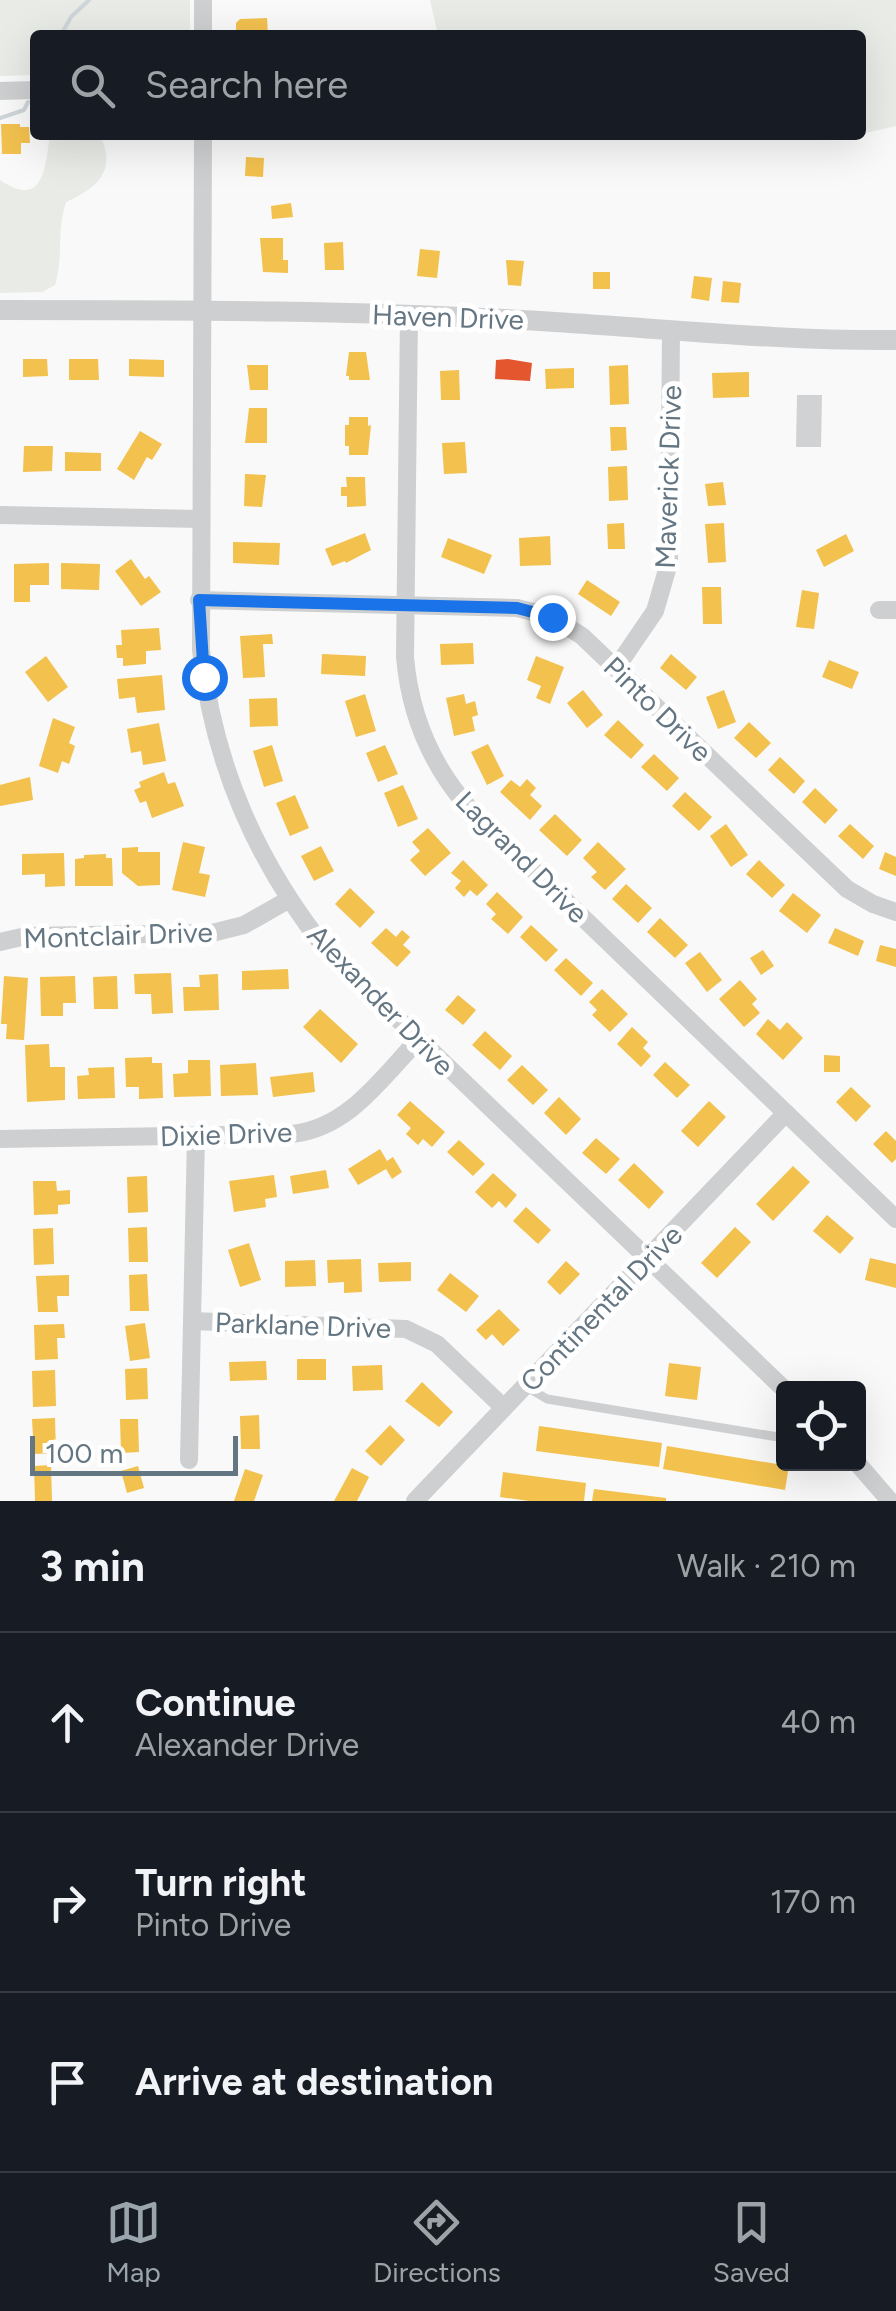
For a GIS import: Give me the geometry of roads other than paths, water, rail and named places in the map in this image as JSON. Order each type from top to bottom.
[{"type":"street","points":[[203,30],[204,0]]},
{"type":"street","points":[[0,91],[30,90]]},
{"type":"street","name":"Alexander Drive","points":[[202,140],[199,600],[204,677],[219,750],[248,829],[288,900],[328,952],[776,1381]]},
{"type":"street","name":"Haven Drive","points":[[0,310],[409,315],[757,338],[896,340]]},
{"type":"street","name":"Lagrand Drive","points":[[409,315],[405,657],[414,712],[428,748],[457,794],[896,1219]]},
{"type":"street","name":"Maverick Drive","points":[[616,668],[655,610],[669,563],[671,331]]},
{"type":"street","points":[[0,515],[200,519]]},
{"type":"street","name":"Pinto Drive","points":[[199,600],[517,608],[540,613],[573,629],[847,889],[896,912]]},
{"type":"street","name":"Montclair Drive","points":[[0,942],[26,936],[212,933],[254,920],[288,900]]},
{"type":"street","name":"Dixie Drive","points":[[0,1139],[292,1134],[331,1124],[348,1113],[417,1040]]},
{"type":"street","name":"Continental Drive","points":[[424,1499],[504,1408],[786,1114]]},
{"type":"street","points":[[189,1460],[196,1136]]},
{"type":"street","name":"Parklane Drive","points":[[192,1321],[406,1329],[437,1344],[504,1408]]},
{"type":"street","points":[[864,1471],[890,1501]]},
{"type":"lane","points":[[525,1386],[548,1399],[776,1437]]},
{"type":"waterway","points":[[64,30],[89,0]]},
{"type":"waterway","points":[[0,118],[24,110],[28,102]]}]
